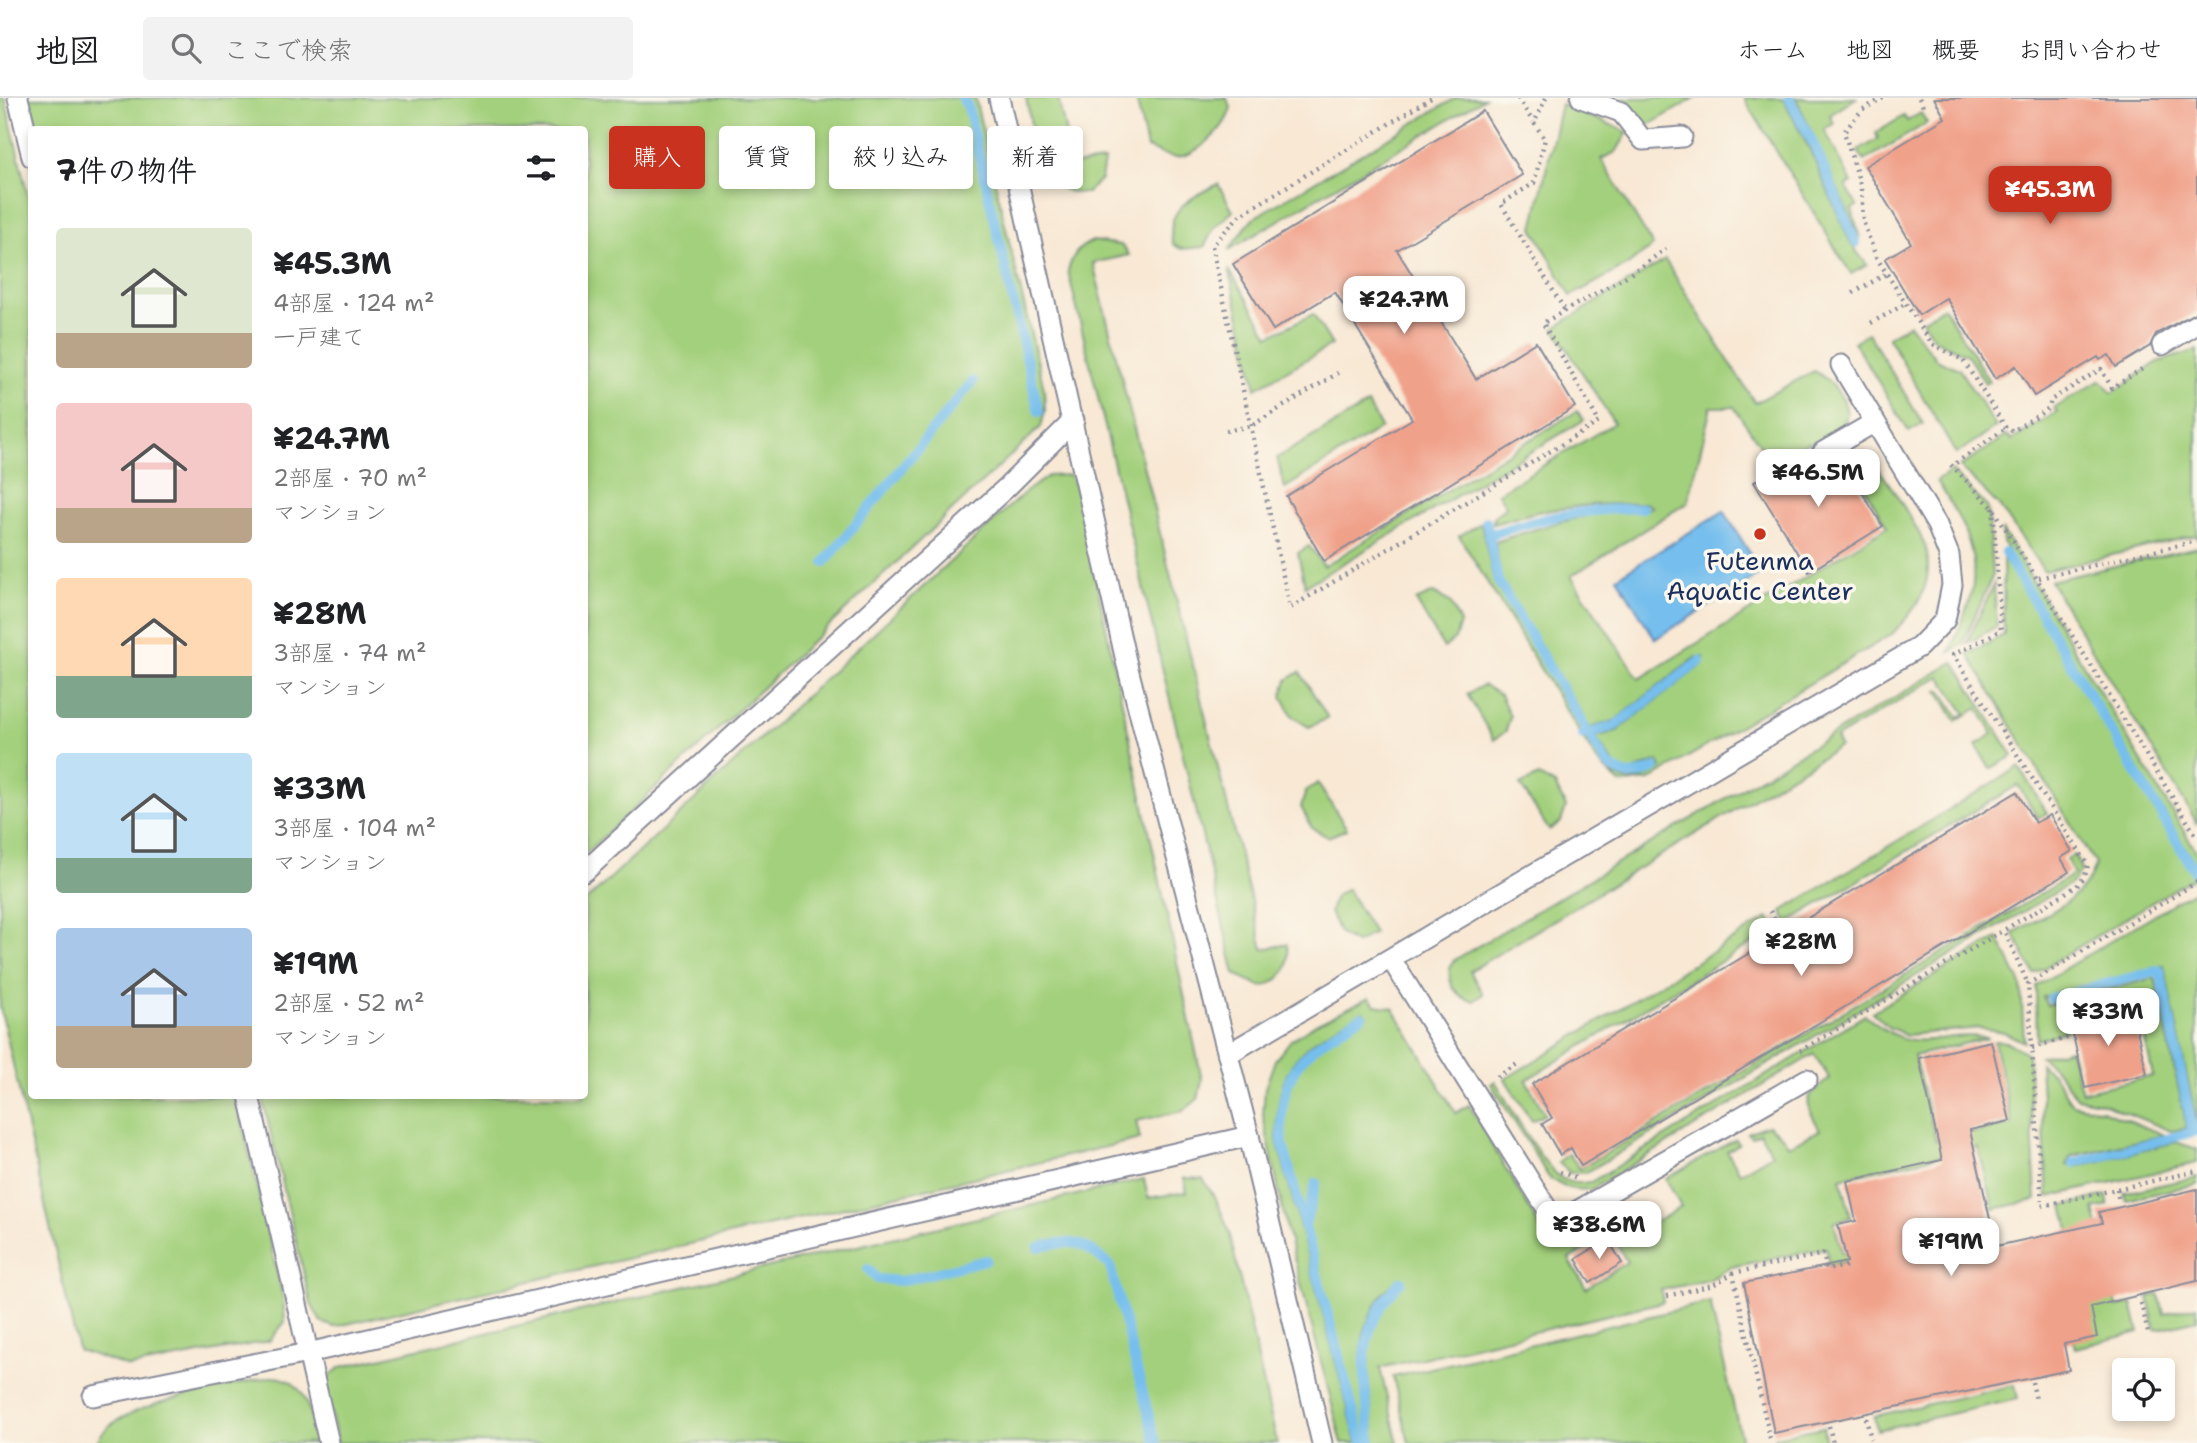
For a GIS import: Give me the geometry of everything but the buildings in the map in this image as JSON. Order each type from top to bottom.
[{"type":"lane","points":[[18,98],[28,140]]},
{"type":"lane","points":[[999,98],[1074,420],[1126,661],[1250,1136],[1322,1443]]},
{"type":"lane","points":[[1581,98],[1621,112],[1643,140],[1682,137]]},
{"type":"lane","points":[[2162,345],[2197,324]]},
{"type":"lane","points":[[1228,1054],[1919,647],[1945,620],[1952,585],[1949,555],[1937,525],[1841,365]]},
{"type":"lane","points":[[588,868],[1007,486],[1074,420]]},
{"type":"lane","points":[[1823,452],[1875,422]]},
{"type":"lane","points":[[1391,959],[1556,1223],[1807,1079]]},
{"type":"lane","points":[[250,1099],[329,1443]]},
{"type":"lane","points":[[93,1396],[308,1353],[1250,1136]]},
{"type":"path","points":[[1431,98],[1239,216],[1212,246],[1290,608],[1600,422],[1543,323],[1630,274],[1666,249]]},
{"type":"path","points":[[1518,98],[1545,139],[1534,183],[1502,204],[1564,309]]},
{"type":"path","points":[[1534,123],[1546,98]]},
{"type":"path","points":[[1883,98],[1863,110],[1844,132],[1846,146],[1861,187],[1863,220],[1876,257],[1932,344],[1963,360],[2006,428],[2013,431],[2049,408],[2051,400],[2101,369],[2112,388],[2151,363]]},
{"type":"path","points":[[1919,98],[1924,109]]},
{"type":"path","points":[[1853,293],[1886,274]]},
{"type":"path","points":[[1871,323],[1905,304]]},
{"type":"path","points":[[1226,431],[1251,426],[1338,373]]},
{"type":"path","points":[[2006,428],[1953,464],[1993,508],[2039,578],[2197,837]]},
{"type":"path","points":[[1790,1057],[2077,887],[2085,876],[2088,865],[1953,654],[2001,630],[1993,508]]},
{"type":"path","points":[[2039,578],[2197,541]]},
{"type":"path","points":[[2028,984],[2197,882]]},
{"type":"path","points":[[1770,911],[1780,927]]},
{"type":"path","points":[[2004,930],[2028,984],[2042,1206],[2197,1171]]},
{"type":"path","points":[[2032,1048],[2067,1038]]},
{"type":"path","points":[[1504,1087],[1497,1076],[1519,1063]]},
{"type":"path","points":[[1553,1164],[1563,1175],[1581,1178]]},
{"type":"path","points":[[2117,1189],[2119,1203]]},
{"type":"path","points":[[1667,1296],[1713,1285],[1733,1273],[1824,1254],[1826,1270],[1850,1265]]},
{"type":"path","points":[[1733,1273],[1771,1443]]},
{"type":"path","points":[[2141,1303],[2149,1337]]},
{"type":"path","points":[[2032,1382],[2036,1400]]},
{"type":"path","points":[[1866,1418],[1871,1439]]},
{"type":"path","points":[[1829,1426],[1833,1443]]},
{"type":"green space","points":[[0,98],[5,98],[28,197],[28,1099],[237,1099],[283,1298],[285,1322],[269,1341],[129,1367],[78,1350],[0,1007]]},
{"type":"green space","points":[[29,98],[975,98],[987,149],[987,189],[997,189],[1044,389],[1045,411],[1041,427],[588,851],[588,126],[36,126]]},
{"type":"green space","points":[[1026,98],[1058,98],[1064,126],[1031,126]]},
{"type":"green space","points":[[1136,98],[1226,98],[1231,107],[1224,123],[1209,140],[1192,152],[1174,157],[1147,148]]},
{"type":"green space","points":[[1456,98],[1485,98],[1229,250],[1252,219]]},
{"type":"green space","points":[[1621,98],[1695,98],[1644,128],[1628,101]]},
{"type":"green space","points":[[1744,98],[1783,98],[1810,150],[1851,244],[1867,265],[1851,274]]},
{"type":"green space","points":[[1796,98],[1856,98],[1830,115],[1834,124],[1824,129],[1852,183],[1846,186],[1857,206],[1852,209],[1860,238]]},
{"type":"green space","points":[[1561,104],[1628,132],[1616,152],[1601,159],[1653,246],[1626,266],[1571,296],[1533,228]]},
{"type":"green space","points":[[1921,113],[1927,123],[1864,161],[1858,151],[1878,139],[1876,133],[1904,116],[1907,121]]},
{"type":"green space","points":[[1104,161],[1101,179],[1087,193],[1065,189],[1083,189],[1083,164]]},
{"type":"green space","points":[[1218,184],[1233,211],[1214,228],[1204,247],[1181,249],[1173,244],[1171,232],[1176,213],[1198,194]]},
{"type":"green space","points":[[1093,241],[1121,245],[1129,255],[1093,263],[1263,949],[1287,944],[1285,972],[1276,981],[1262,987],[1235,974],[1068,271],[1076,253]]},
{"type":"green space","points":[[1665,260],[1755,403],[1814,371],[1835,388],[1845,404],[1846,412],[1845,420],[1834,433],[1812,447],[1808,442],[1773,464],[1734,407],[1711,407],[1688,502],[1571,576],[1639,679],[1887,527],[1848,459],[1861,456],[1874,463],[1923,542],[1928,570],[1920,598],[1911,613],[1892,634],[1650,780],[1620,784],[1597,761],[1459,536],[1481,523],[1494,582],[1610,773],[1630,781],[1648,776],[1661,768],[1658,761],[1631,772],[1619,771],[1595,737],[1617,731],[1703,664],[1704,657],[1696,657],[1614,721],[1590,728],[1501,579],[1495,542],[1584,516],[1639,511],[1652,507],[1645,503],[1589,505],[1536,512],[1493,524],[1494,516],[1506,507],[1498,493],[1614,423],[1554,328]]},
{"type":"green space","points":[[1229,269],[1269,336],[1313,314],[1332,345],[1256,388]]},
{"type":"green space","points":[[1944,307],[1989,381],[1985,383],[1967,355],[1934,339],[1922,320]]},
{"type":"green space","points":[[1909,324],[1936,359],[1959,369],[1996,427],[1956,454],[1888,337]]},
{"type":"green space","points":[[1868,333],[1923,424],[1909,432],[1854,342]]},
{"type":"green space","points":[[2197,350],[2197,535],[2044,571],[2000,507],[1960,467],[2007,435],[2012,440],[2057,412],[2054,408],[2101,380],[2112,393],[2158,362]]},
{"type":"green space","points":[[1368,404],[1381,428],[1285,488],[1277,458]]},
{"type":"green space","points":[[1577,411],[1584,420],[1305,586],[1298,553],[1309,546],[1324,566]]},
{"type":"green space","points":[[1952,471],[1988,508],[1992,577],[1962,645],[1950,652],[1969,601],[1974,579],[1971,549],[1966,534],[1937,481]]},
{"type":"green space","points":[[1070,475],[1078,495],[1202,1080],[1198,1099],[1183,1111],[1136,1121],[1140,1139],[334,1327],[321,1322],[311,1304],[263,1099],[588,1099],[588,899],[1023,494],[1048,476]]},
{"type":"green space","points":[[2002,530],[2197,853],[2197,867],[2003,543]]},
{"type":"green space","points":[[2197,547],[2197,823],[2050,581]]},
{"type":"green space","points":[[2003,554],[2194,877],[2034,974],[2013,933],[2073,897],[2090,877],[2095,864],[1968,654],[2004,635]]},
{"type":"green space","points":[[1994,584],[1997,626],[1966,644]]},
{"type":"green space","points":[[1433,593],[1450,602],[1460,623],[1455,639],[1444,648],[1416,601]]},
{"type":"green space","points":[[1954,662],[2013,756],[1990,769],[1976,745],[1993,734],[1978,708],[1956,721],[1938,691],[1941,690],[1959,717],[1966,714],[1940,676],[1836,738],[1840,746],[1470,971],[1483,994],[1474,1001],[1456,992],[1450,980],[1453,961]]},
{"type":"green space","points":[[1300,672],[1328,718],[1309,727],[1293,717],[1282,696],[1287,680]]},
{"type":"green space","points":[[1484,685],[1500,695],[1510,716],[1506,731],[1494,740],[1467,694]]},
{"type":"green space","points":[[2019,767],[2047,813],[2038,818],[2018,785],[1788,922],[1782,911]]},
{"type":"green space","points":[[1539,776],[1555,785],[1566,807],[1561,822],[1549,830],[1520,785]]},
{"type":"green space","points":[[1318,783],[1347,829],[1328,837],[1312,828],[1301,807],[1306,791]]},
{"type":"green space","points":[[2074,855],[2082,870],[2073,882],[1587,1172],[1570,1173],[1558,1162],[1569,1154],[1580,1169],[2074,874],[2066,859]]},
{"type":"green space","points":[[1347,889],[1374,933],[1356,943],[1340,934],[1330,912],[1335,897]]},
{"type":"green space","points":[[2197,889],[2197,1125],[2164,965],[2043,997],[2047,1005],[2155,978],[2187,1128],[2171,1131],[2100,1102],[2077,1098],[2053,1066],[2040,1057],[2070,1049],[2082,1092],[2153,1076],[2137,1002],[2062,1020],[2066,1031],[2037,1040],[2036,986]]},
{"type":"green space","points":[[1768,918],[1775,929],[1526,1080],[1545,1114],[1532,1121],[1505,1079]]},
{"type":"green space","points":[[1998,938],[2021,984],[2024,1042],[2004,1032],[1979,1028],[1907,1035],[1888,1027],[1872,1012]]},
{"type":"green space","points":[[1369,998],[1376,1005],[1393,1008],[1456,1113],[1469,1105],[1550,1245],[1574,1231],[1587,1249],[1569,1259],[1586,1288],[1627,1262],[1610,1232],[1597,1240],[1586,1224],[1619,1205],[1638,1233],[1681,1207],[1666,1179],[1736,1139],[1739,1144],[1727,1151],[1740,1173],[1772,1154],[1760,1133],[1751,1137],[1747,1133],[1768,1125],[1783,1137],[1789,1146],[1820,1130],[1808,1101],[1814,1091],[1830,1079],[1814,1054],[1592,1189],[1585,1190],[1563,1186],[1548,1176],[1491,1084],[1495,1081],[1551,1169],[1567,1181],[1582,1183],[1591,1182],[1865,1015],[1883,1029],[1912,1040],[1969,1036],[1988,1038],[1914,1056],[1936,1141],[2012,1124],[1994,1041],[2007,1042],[2028,1054],[2036,1200],[1994,1209],[1978,1147],[1841,1178],[1851,1217],[1834,1222],[1842,1253],[1856,1250],[1858,1259],[1829,1265],[1826,1248],[1731,1267],[1709,1280],[1661,1290],[1663,1302],[1380,1368],[1398,1443],[1375,1443],[1368,1378],[1371,1339],[1377,1321],[1387,1303],[1403,1284],[1403,1279],[1381,1297],[1363,1336],[1361,1369],[1368,1443],[1364,1443],[1307,1226],[1317,1181],[1314,1182],[1304,1219],[1283,1128],[1286,1093],[1292,1077],[1307,1058],[1326,1042],[1367,1016],[1363,1011],[1323,1035],[1296,1060],[1287,1074],[1281,1092],[1278,1114],[1277,1140],[1357,1443],[1342,1443],[1287,1230],[1263,1116],[1265,1088],[1275,1060],[1291,1040],[1317,1023]]},
{"type":"green space","points":[[2040,1064],[2053,1074],[2072,1104],[2102,1110],[2164,1135],[2072,1156],[2067,1165],[2076,1167],[2176,1142],[2197,1149],[2197,1163],[2048,1197]]},
{"type":"green space","points":[[2197,1177],[2197,1184],[2126,1200],[2124,1193]]},
{"type":"green space","points":[[1184,1178],[1203,1179],[1216,1199],[1229,1231],[1277,1443],[338,1443],[326,1392],[328,1377],[341,1367],[1144,1179],[1148,1198],[1187,1192]]},
{"type":"green space","points":[[2107,1195],[2108,1205],[2094,1209],[2117,1307],[2132,1304],[2139,1332],[2075,1348],[2064,1305],[2088,1298],[2063,1206]]},
{"type":"green space","points":[[2159,1294],[2164,1314],[2197,1306],[2197,1320],[2155,1330],[2148,1297]]},
{"type":"green space","points":[[1710,1302],[1742,1443],[1409,1443],[1393,1377]]},
{"type":"green space","points":[[270,1377],[282,1378],[299,1390],[309,1409],[317,1443],[97,1443],[106,1429],[146,1407]]},
{"type":"green space","points":[[2015,1385],[2018,1399],[1877,1430],[1874,1416]]},
{"type":"green space","points":[[1823,1427],[1826,1443],[1777,1443],[1775,1437]]},
{"type":"water","points":[[1724,511],[1762,573],[1655,639],[1617,577]]},
{"type":"waterway","points":[[962,98],[968,107],[1039,412]]},
{"type":"waterway","points":[[1789,98],[1815,147],[1856,243]]},
{"type":"waterway","points":[[825,562],[973,381]]},
{"type":"waterway","points":[[1489,535],[1565,515],[1643,508]]},
{"type":"waterway","points":[[1486,521],[1498,581],[1606,763],[1618,772],[1629,775],[1641,774],[1655,768]]},
{"type":"waterway","points":[[2005,553],[2197,875]]},
{"type":"waterway","points":[[1583,735],[1615,726],[1700,661]]},
{"type":"waterway","points":[[2051,998],[2160,970],[2193,1132]]},
{"type":"waterway","points":[[1362,1016],[1324,1041],[1298,1064],[1285,1095],[1282,1141],[1362,1443]]},
{"type":"waterway","points":[[2074,1163],[2197,1131]]},
{"type":"waterway","points":[[1305,1225],[1316,1183]]},
{"type":"waterway","points":[[1038,1247],[1061,1243],[1078,1244],[1110,1266],[1156,1443]]},
{"type":"waterway","points":[[868,1269],[877,1279],[901,1281],[986,1260]]},
{"type":"waterway","points":[[1371,1443],[1365,1377],[1368,1338],[1374,1319],[1401,1281]]},
{"type":"place","name":"Futenma Aquatic Center","points":[[1760,534]]}]
